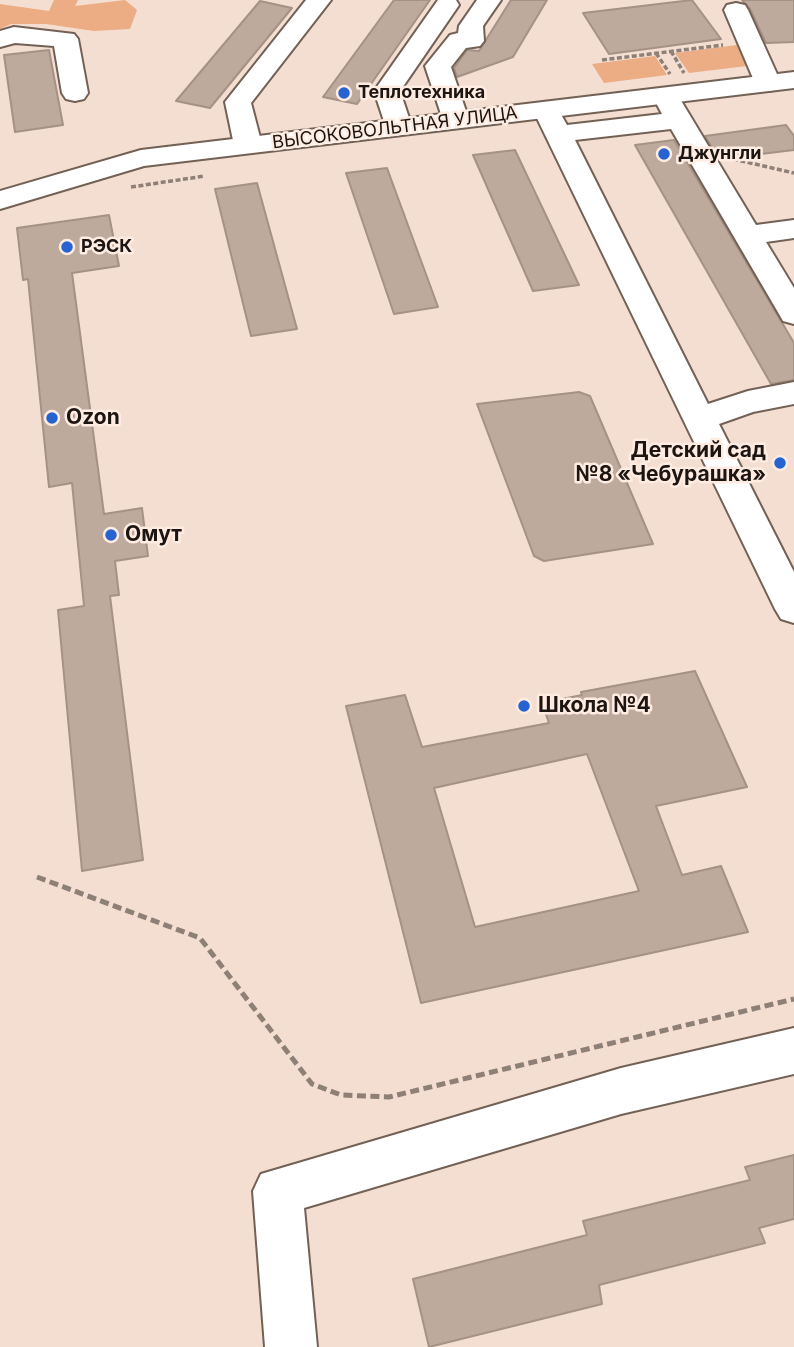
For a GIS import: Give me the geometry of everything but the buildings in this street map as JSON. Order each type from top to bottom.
[{"type":"main road","points":[[248,145],[238,102],[319,0]]},
{"type":"main road","points":[[456,120],[438,66],[459,40],[471,41],[471,26],[489,0]]},
{"type":"main road","points":[[398,127],[387,91],[447,5]]},
{"type":"main road","points":[[736,10],[781,81]]},
{"type":"main road","points":[[0,39],[15,35],[65,39],[75,93]]},
{"type":"main road","name":"ВЫСОКОВОЛЬТНАЯ УЛИЦА","points":[[0,200],[141,158],[456,120],[552,122],[676,108],[781,81]]},
{"type":"main road","points":[[676,108],[794,314]]},
{"type":"main road","points":[[552,122],[794,609]]},
{"type":"main road","points":[[747,235],[794,229]]},
{"type":"main road","points":[[699,419],[748,402],[794,393]]},
{"type":"main road","points":[[291,1347],[278,1191],[621,1091],[794,1051]]},
{"type":"path","points":[[700,43],[703,47]]},
{"type":"path","points":[[603,60],[726,44]]},
{"type":"path","points":[[670,51],[687,76]]},
{"type":"path","points":[[656,53],[676,108],[742,162],[794,173]]},
{"type":"path","points":[[37,877],[200,938],[312,1084],[341,1095],[388,1097],[794,999]]},
{"type":"shaded area","points":[[54,0],[78,0],[75,6],[125,0],[137,10],[130,29],[94,31],[46,24],[11,24],[0,29],[0,4],[49,11]]},
{"type":"shaded area","points":[[737,45],[747,66],[689,73],[675,53]]},
{"type":"shaded area","points":[[655,56],[667,75],[604,83],[592,64]]},
{"type":"place","name":"Теплотехника","points":[[344,93]]},
{"type":"place","name":"Джунгли","points":[[664,154]]},
{"type":"place","name":"РЭСК","points":[[67,247]]},
{"type":"place","name":"Ozon","points":[[52,418]]},
{"type":"place","name":"Детский сад №8 «Чебурашка»","points":[[780,463]]},
{"type":"place","name":"Омут","points":[[111,535]]},
{"type":"place","name":"Школа №4","points":[[524,706]]}]
